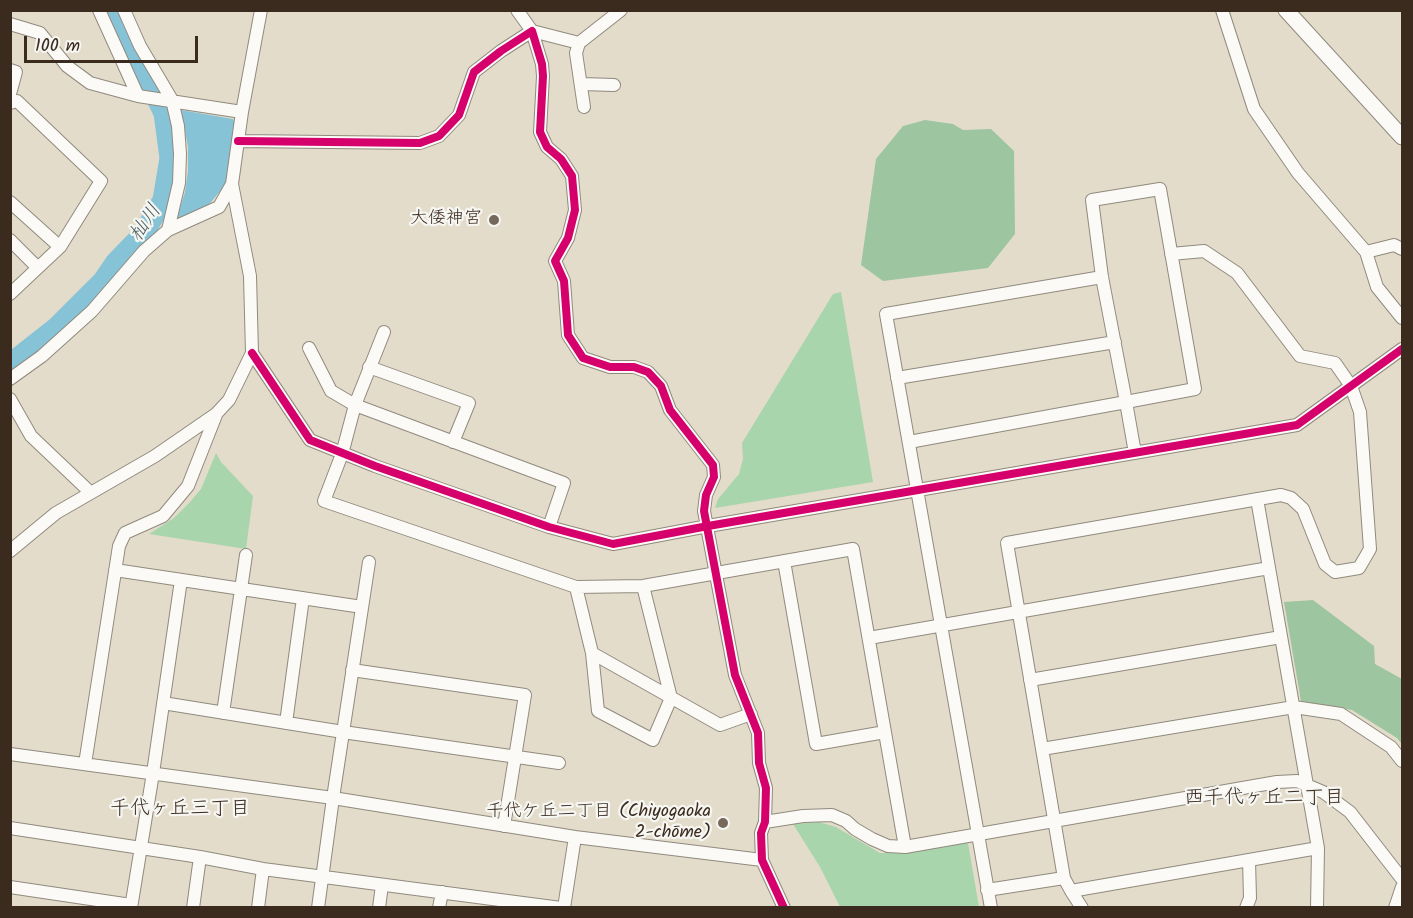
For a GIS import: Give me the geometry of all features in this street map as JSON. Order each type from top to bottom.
[{"type":"main road","points":[[1286,10],[1402,136]]},
{"type":"street","points":[[99,10],[141,96]]},
{"type":"street","points":[[124,10],[140,46],[172,100],[178,126],[179,183],[168,230]]},
{"type":"street","points":[[10,551],[56,513],[155,456],[216,414],[229,399],[252,353],[250,276],[232,184],[242,112],[261,10]]},
{"type":"street","points":[[517,10],[532,31],[542,64],[540,132],[547,147],[561,159],[572,176],[575,210],[568,238],[555,261],[564,281],[568,335],[582,358],[610,367],[634,367],[648,372],[661,386],[670,410],[713,465],[714,477],[705,495],[704,511],[735,675],[758,733],[759,762],[766,788],[765,822],[761,833],[762,861],[784,908]]},
{"type":"street","points":[[584,107],[576,53],[579,43],[621,10]]},
{"type":"street","points":[[1222,10],[1254,109],[1298,173],[1366,252],[1377,287],[1402,318]]},
{"type":"street","points":[[10,24],[40,33],[68,66],[90,83],[141,96],[242,112]]},
{"type":"street","points":[[238,141],[420,143],[440,136],[459,115],[474,72],[532,31],[579,43]]},
{"type":"street","points":[[10,70],[16,72],[10,94]]},
{"type":"street","points":[[582,84],[614,85]]},
{"type":"street","points":[[10,104],[17,101],[101,181],[60,247],[10,294]]},
{"type":"street","points":[[10,380],[42,356],[92,311],[144,251],[168,230],[219,207],[232,184]]},
{"type":"street","points":[[909,442],[1126,402],[1195,389],[1160,189],[1092,200],[1102,277],[1126,402],[1135,453]]},
{"type":"street","points":[[10,202],[60,247]]},
{"type":"street","points":[[10,240],[37,267]]},
{"type":"street","points":[[1366,252],[1394,245],[1402,249]]},
{"type":"street","points":[[1083,908],[1064,878],[1007,543],[1281,495],[1291,498],[1303,509],[1325,564],[1335,572],[1359,568],[1370,549],[1360,412],[1351,386],[1335,363],[1300,356],[1238,273],[1204,251],[1171,254]]},
{"type":"street","points":[[991,908],[886,314],[1102,277]]},
{"type":"street","points":[[384,332],[355,405],[342,454],[324,501],[576,587],[643,586],[853,549],[905,847]]},
{"type":"street","points":[[897,378],[1114,342]]},
{"type":"street","points":[[309,348],[331,391],[355,405],[564,483],[549,527]]},
{"type":"street","points":[[252,353],[310,440],[342,454],[549,527],[613,544],[1297,424],[1402,349]]},
{"type":"street","points":[[369,367],[469,403],[453,442]]},
{"type":"street","points":[[10,399],[31,436],[91,493]]},
{"type":"street","points":[[85,764],[119,546],[125,533],[163,516],[188,486],[216,414]]},
{"type":"street","points":[[1257,499],[1318,849],[1317,908]]},
{"type":"street","points":[[223,713],[246,555]]},
{"type":"street","points":[[784,561],[816,744],[885,732]]},
{"type":"street","points":[[318,908],[369,562]]},
{"type":"street","points":[[869,638],[1269,568]]},
{"type":"street","points":[[115,570],[362,607]]},
{"type":"street","points":[[10,887],[131,906],[181,580]]},
{"type":"street","points":[[576,587],[592,653],[598,711],[653,740],[671,698],[643,586]]},
{"type":"street","points":[[286,723],[303,598]]},
{"type":"street","points":[[1030,680],[1281,637]]},
{"type":"street","points":[[592,653],[720,725],[751,714]]},
{"type":"street","points":[[352,670],[525,695],[504,826]]},
{"type":"street","points":[[163,703],[559,763]]},
{"type":"street","points":[[1042,749],[1294,707],[1341,714],[1391,747],[1402,761]]},
{"type":"street","points":[[10,754],[333,798],[575,837],[762,861]]},
{"type":"street","points":[[765,822],[803,816],[832,815],[846,820],[855,829],[872,839],[888,846],[905,847],[1277,782],[1297,781],[1323,792],[1350,812],[1402,879]]},
{"type":"street","points":[[10,828],[263,869],[442,892],[502,904],[562,908],[575,837]]},
{"type":"street","points":[[1071,891],[1318,849]]},
{"type":"street","points":[[193,908],[200,857]]},
{"type":"street","points":[[1246,908],[1250,898],[1250,860]]},
{"type":"street","points":[[258,908],[263,869]]},
{"type":"street","points":[[987,890],[1064,878]]},
{"type":"street","points":[[379,908],[382,885]]},
{"type":"street","points":[[1395,908],[1402,886]]},
{"type":"street","points":[[439,908],[442,892]]},
{"type":"green space","points":[[925,120],[953,124],[963,130],[991,129],[1014,151],[1015,234],[988,268],[883,281],[861,265],[876,159],[903,126]]},
{"type":"green space","points":[[841,292],[873,482],[715,508],[718,499],[739,474],[743,459],[742,443],[833,294]]},
{"type":"green space","points":[[216,453],[221,462],[253,496],[246,549],[149,534],[174,518],[201,489]]},
{"type":"green space","points":[[1313,600],[1374,646],[1375,664],[1402,679],[1402,744],[1397,738],[1352,710],[1301,701],[1284,602]]},
{"type":"green space","points":[[819,822],[836,827],[880,853],[896,853],[968,843],[979,907],[840,907],[820,867],[793,824]]},
{"type":"water","points":[[181,110],[233,119],[236,125],[226,184],[207,207],[176,221],[185,192],[188,171],[188,147]]},
{"type":"waterway","name":"杣川","points":[[10,364],[57,327],[103,281],[116,262],[144,233],[163,200],[170,158],[164,113],[113,10]]},
{"type":"cycle path","points":[[238,141],[420,143],[439,136],[459,115],[474,72],[532,31],[542,64],[543,76],[540,132],[547,147],[561,159],[572,176],[575,210],[568,238],[555,261],[564,281],[568,335],[583,358],[610,367],[634,367],[648,372],[661,386],[670,410],[713,465],[714,477],[706,495],[704,511],[735,675],[758,733],[759,763],[766,788],[765,822],[761,833],[762,860],[784,908]]},
{"type":"cycle path","points":[[252,353],[310,440],[375,466],[549,527],[613,544],[1297,425],[1402,349]]},
{"type":"place","name":"大倭神宮","points":[[494,220]]},
{"type":"place","name":"千代ケ丘二丁目 (Chiyogaoka 2-chōme)","points":[[723,823]]},
{"type":"district","name":"西千代ヶ丘二丁目","points":[[1264,800]]},
{"type":"district","name":"千代ヶ丘三丁目","points":[[180,811]]}]
